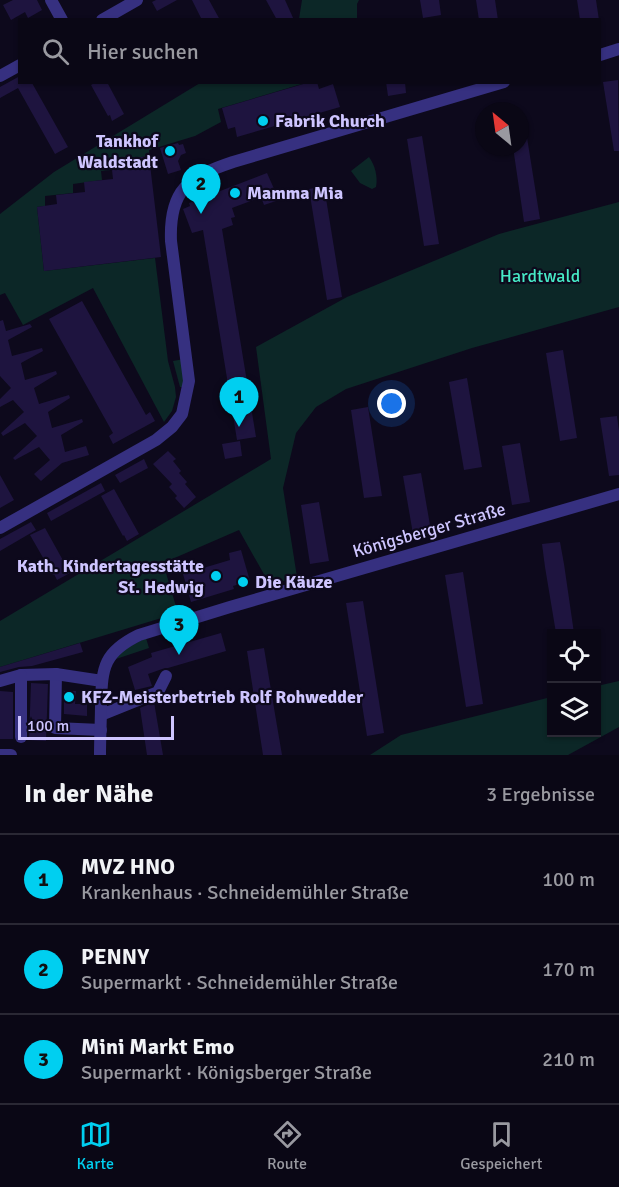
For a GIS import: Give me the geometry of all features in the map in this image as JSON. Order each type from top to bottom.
[{"type":"street","points":[[51,0],[61,18]]},
{"type":"street","points":[[106,18],[137,0]]},
{"type":"street","points":[[601,55],[619,50]]},
{"type":"street","points":[[0,76],[18,66]]},
{"type":"street","points":[[0,528],[156,440],[182,414],[189,381],[171,240],[171,222],[177,201],[188,184],[203,173],[233,162],[497,84]]},
{"type":"street","name":"Königsberger Straße","points":[[100,755],[103,672],[111,656],[126,641],[230,607],[619,494]]},
{"type":"street","points":[[0,681],[21,675],[56,674],[102,681]]},
{"type":"street","points":[[56,674],[55,728],[101,730]]},
{"type":"street","points":[[21,675],[21,736]]},
{"type":"street","points":[[101,715],[158,692],[166,676]]},
{"type":"street","points":[[0,755],[11,755]]},
{"type":"green space","points":[[302,0],[359,0],[357,18],[299,18]]},
{"type":"green space","points":[[198,84],[302,84],[218,109],[221,122],[195,136],[149,150],[149,156],[119,160],[120,169],[101,171],[102,180],[73,184],[73,193],[45,196],[45,206],[37,207],[44,271],[155,258],[168,361],[176,397],[172,411],[164,422],[93,288],[23,325],[5,293],[0,295],[0,214],[54,172]]},
{"type":"green space","points":[[369,157],[376,175],[376,187],[372,189],[360,183],[351,171]]},
{"type":"green space","name":"Hardtwald","points":[[619,202],[619,307],[472,348],[346,389],[316,407],[296,433],[283,488],[297,577],[270,585],[239,530],[163,563],[178,613],[0,667],[0,621],[271,459],[256,347],[347,297],[499,234]]},
{"type":"green space","points":[[184,359],[183,387],[180,387],[173,361]]},
{"type":"green space","points":[[146,638],[149,648],[116,659],[125,649]]},
{"type":"green space","points":[[619,681],[619,727],[601,737],[601,685]]},
{"type":"green space","points":[[547,698],[547,737],[601,737],[568,755],[370,755],[401,735]]},
{"type":"building","points":[[13,0],[37,0],[42,10],[28,18],[25,12],[11,20],[3,5]]},
{"type":"building","points":[[177,0],[157,11],[152,2]]},
{"type":"building","points":[[192,0],[209,0],[219,18],[201,18]]},
{"type":"building","points":[[266,0],[285,0],[293,18],[276,18]]},
{"type":"building","points":[[420,0],[439,0],[441,15],[423,18]]},
{"type":"building","points":[[476,0],[495,0],[498,18],[479,18]]},
{"type":"building","points":[[577,0],[596,0],[599,18],[580,18]]},
{"type":"building","points":[[18,77],[18,84],[33,84],[68,147],[55,154],[18,88],[0,98],[0,87]]},
{"type":"building","points":[[618,80],[619,151],[614,151],[603,82]]},
{"type":"building","points":[[108,84],[124,114],[112,121],[91,85]]},
{"type":"building","points":[[303,84],[318,84],[319,89],[333,84],[340,107],[237,137],[235,127],[228,129],[222,108]]},
{"type":"building","points":[[386,84],[405,84],[406,93],[388,96]]},
{"type":"building","points":[[422,136],[439,244],[424,246],[407,139]]},
{"type":"building","points":[[178,143],[183,144],[186,153],[181,155],[178,161],[181,170],[168,174],[160,148]]},
{"type":"building","points":[[529,150],[540,219],[524,222],[514,156],[529,156]]},
{"type":"building","points":[[149,156],[161,257],[44,271],[37,207],[57,204],[56,195],[85,192],[84,182],[113,179],[112,170],[120,169],[119,160]]},
{"type":"building","points":[[267,173],[279,200],[264,205],[261,197],[232,208],[235,217],[231,218],[233,225],[222,229],[256,437],[237,440],[203,230],[192,233],[183,209],[190,206],[189,203]]},
{"type":"building","points":[[324,186],[342,297],[327,300],[309,189]]},
{"type":"building","points":[[82,301],[146,415],[150,412],[155,421],[113,444],[109,436],[113,433],[49,319]]},
{"type":"building","points":[[3,320],[6,331],[30,324],[32,327],[8,340],[12,356],[42,348],[43,351],[21,363],[25,380],[56,371],[57,374],[34,388],[39,404],[69,395],[70,398],[48,412],[52,428],[82,419],[83,422],[61,435],[65,452],[86,446],[89,455],[62,463],[41,481],[34,474],[50,460],[39,447],[15,460],[13,458],[37,436],[25,423],[3,436],[1,433],[24,412],[13,400],[0,407],[0,399],[11,388],[0,376],[0,321]]},
{"type":"building","points":[[563,350],[577,438],[560,441],[546,353]]},
{"type":"building","points":[[467,378],[482,467],[464,470],[449,382]]},
{"type":"building","points":[[368,407],[382,496],[364,498],[351,410]]},
{"type":"building","points":[[617,416],[619,475],[609,476],[600,418]]},
{"type":"building","points":[[240,441],[242,456],[225,459],[222,444]]},
{"type":"building","points":[[520,443],[530,502],[512,505],[502,446]]},
{"type":"building","points":[[168,451],[176,459],[173,461],[181,471],[179,473],[196,497],[184,508],[169,487],[172,484],[153,464]]},
{"type":"building","points":[[144,459],[148,468],[120,483],[115,475]]},
{"type":"building","points":[[421,473],[431,531],[413,534],[403,476]]},
{"type":"building","points":[[0,475],[14,500],[0,508]]},
{"type":"building","points":[[101,483],[105,491],[51,521],[47,513]]},
{"type":"building","points":[[114,489],[139,534],[127,541],[101,496]]},
{"type":"building","points":[[319,502],[329,561],[310,564],[301,505]]},
{"type":"building","points":[[31,522],[36,530],[0,551],[0,539]]},
{"type":"building","points":[[45,528],[70,573],[57,580],[30,535]]},
{"type":"building","points":[[560,542],[573,629],[555,629],[542,544]]},
{"type":"building","points":[[241,550],[250,581],[233,586],[234,589],[191,602],[183,574],[230,560],[229,553]]},
{"type":"building","points":[[463,572],[483,704],[466,707],[445,575]]},
{"type":"building","points":[[363,601],[384,733],[367,736],[346,603]]},
{"type":"building","points":[[221,633],[226,651],[148,674],[152,686],[135,690],[128,667],[152,657],[151,653]]},
{"type":"building","points":[[80,643],[83,652],[0,672],[0,667]]},
{"type":"building","points":[[264,648],[282,755],[263,755],[247,651]]},
{"type":"building","points":[[31,683],[48,684],[46,741],[29,740]]},
{"type":"building","points":[[0,691],[13,692],[13,739],[0,739]]},
{"type":"building","points":[[64,691],[76,691],[75,704],[87,704],[87,716],[64,714]]},
{"type":"building","points":[[154,702],[163,755],[147,755],[140,708]]},
{"type":"place","name":"Fabrik Church","points":[[263,121]]},
{"type":"place","name":"Tankhof Waldstadt","points":[[170,151]]},
{"type":"place","name":"Mamma Mia","points":[[235,193]]},
{"type":"place","name":"PENNY","points":[[201,214]]},
{"type":"place","name":"MVZ HNO","points":[[239,427]]},
{"type":"place","name":"Kath. Kindertagesstätte St. Hedwig","points":[[216,576]]},
{"type":"place","name":"Die Käuze","points":[[243,582]]},
{"type":"place","name":"Mini Markt Emo","points":[[179,655]]},
{"type":"place","name":"KFZ-Meisterbetrieb Rolf Rohwedder","points":[[69,697]]}]
